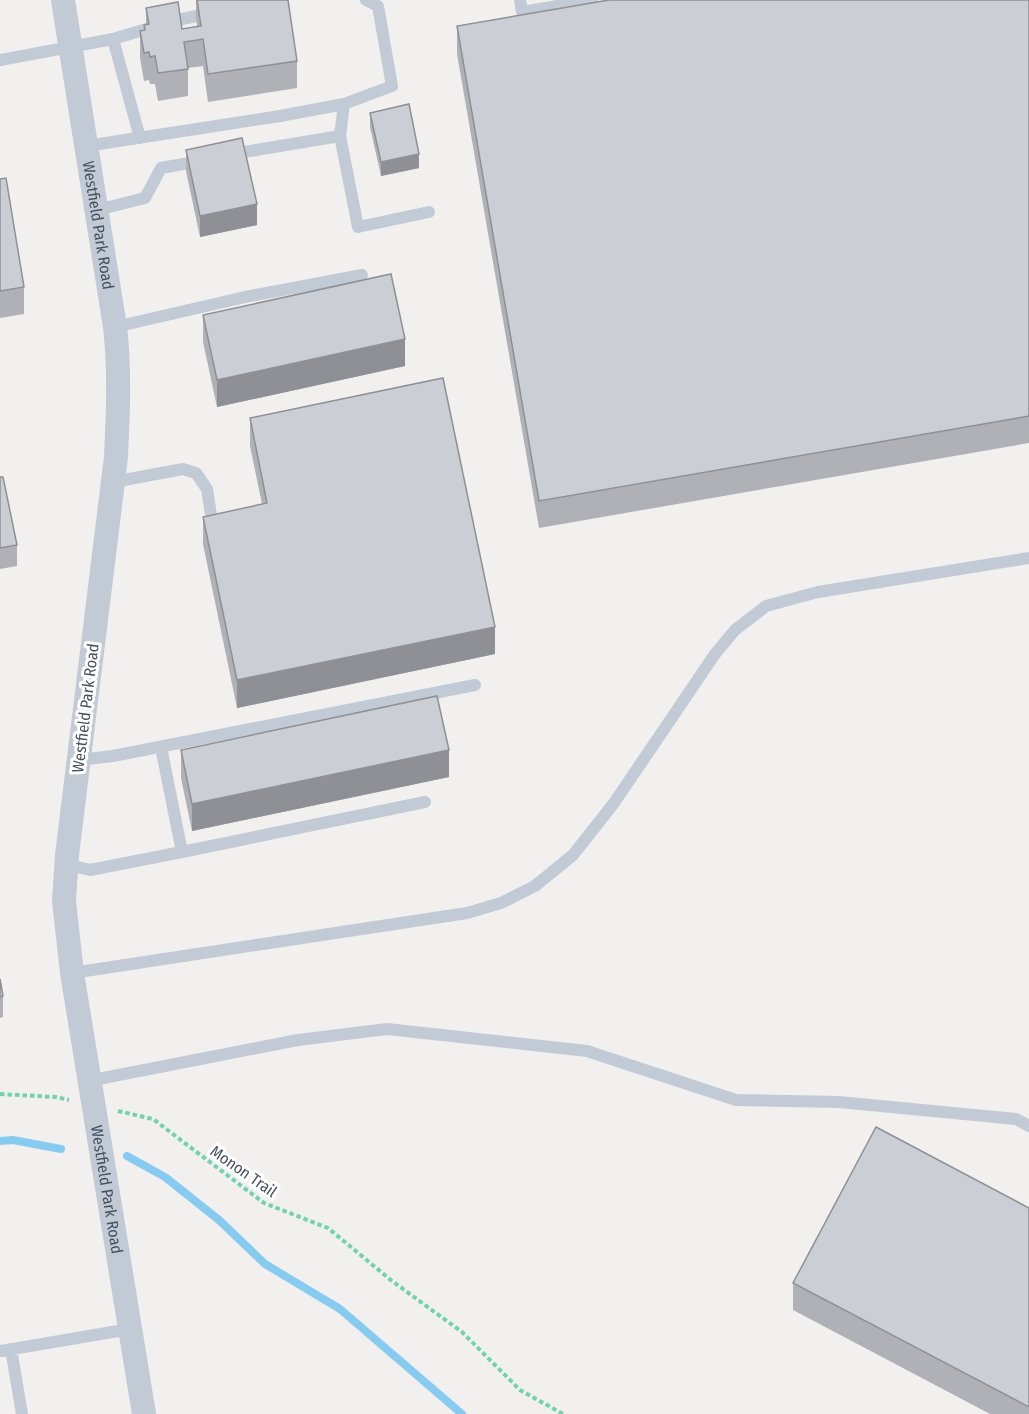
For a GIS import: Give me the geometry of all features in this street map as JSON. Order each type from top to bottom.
[{"type":"street","name":"Westfield Park Road","points":[[63,0],[115,327],[119,404],[113,482],[66,864],[64,901],[88,1081],[144,1414]]},
{"type":"lane","points":[[86,146],[344,104],[392,86],[378,6],[366,0]]},
{"type":"lane","points":[[520,0],[522,12],[592,0]]},
{"type":"lane","points":[[0,60],[112,39],[177,20],[221,12]]},
{"type":"lane","points":[[112,39],[140,138]]},
{"type":"lane","points":[[344,104],[340,136],[358,227],[429,212]]},
{"type":"lane","points":[[97,210],[145,198],[161,168],[340,136]]},
{"type":"lane","points":[[115,327],[245,297],[362,275]]},
{"type":"lane","points":[[113,482],[183,469],[196,473],[207,489],[213,528]]},
{"type":"lane","points":[[72,973],[456,914],[501,903],[535,886],[573,855],[614,803],[715,654],[735,630],[766,606],[818,592],[1029,558]]},
{"type":"lane","points":[[79,760],[161,747],[475,685]]},
{"type":"lane","points":[[161,747],[182,852]]},
{"type":"lane","points":[[66,864],[90,870],[425,802]]},
{"type":"lane","points":[[88,1081],[298,1040],[387,1029],[587,1051],[736,1100],[838,1102],[1016,1119],[1029,1126]]},
{"type":"lane","points":[[22,1414],[5,1350],[130,1329]]},
{"type":"path","name":"Monon Trail","points":[[0,1094],[56,1096],[93,1113],[153,1119],[264,1203],[328,1228],[392,1281],[462,1332],[520,1390],[563,1414]]},
{"type":"building","points":[[197,0],[288,0],[297,61],[208,74],[203,39],[184,42],[188,69],[158,73],[155,56],[150,57],[149,52],[144,53],[140,31],[145,30],[144,25],[149,24],[146,8],[178,2],[182,29],[201,26]]},
{"type":"building","points":[[609,0],[1029,0],[1029,416],[539,501],[457,26]]},
{"type":"building","points":[[409,104],[419,154],[381,162],[370,113]]},
{"type":"building","points":[[242,138],[257,204],[200,216],[186,150]]},
{"type":"building","points":[[6,178],[24,287],[0,291],[0,179]]},
{"type":"building","points":[[391,274],[405,339],[217,380],[203,315]]},
{"type":"building","points":[[443,378],[495,627],[237,680],[203,517],[267,503],[250,418]]},
{"type":"building","points":[[0,477],[3,477],[17,545],[0,548]]},
{"type":"building","points":[[437,696],[449,750],[192,804],[181,750]]},
{"type":"building","points":[[0,979],[3,996],[0,997]]},
{"type":"building","points":[[876,1127],[1029,1208],[1029,1407],[793,1283]]},
{"type":"waterway","points":[[0,1141],[13,1140],[61,1149]]},
{"type":"waterway","points":[[127,1156],[165,1177],[219,1220],[265,1264],[340,1309],[462,1414]]}]
